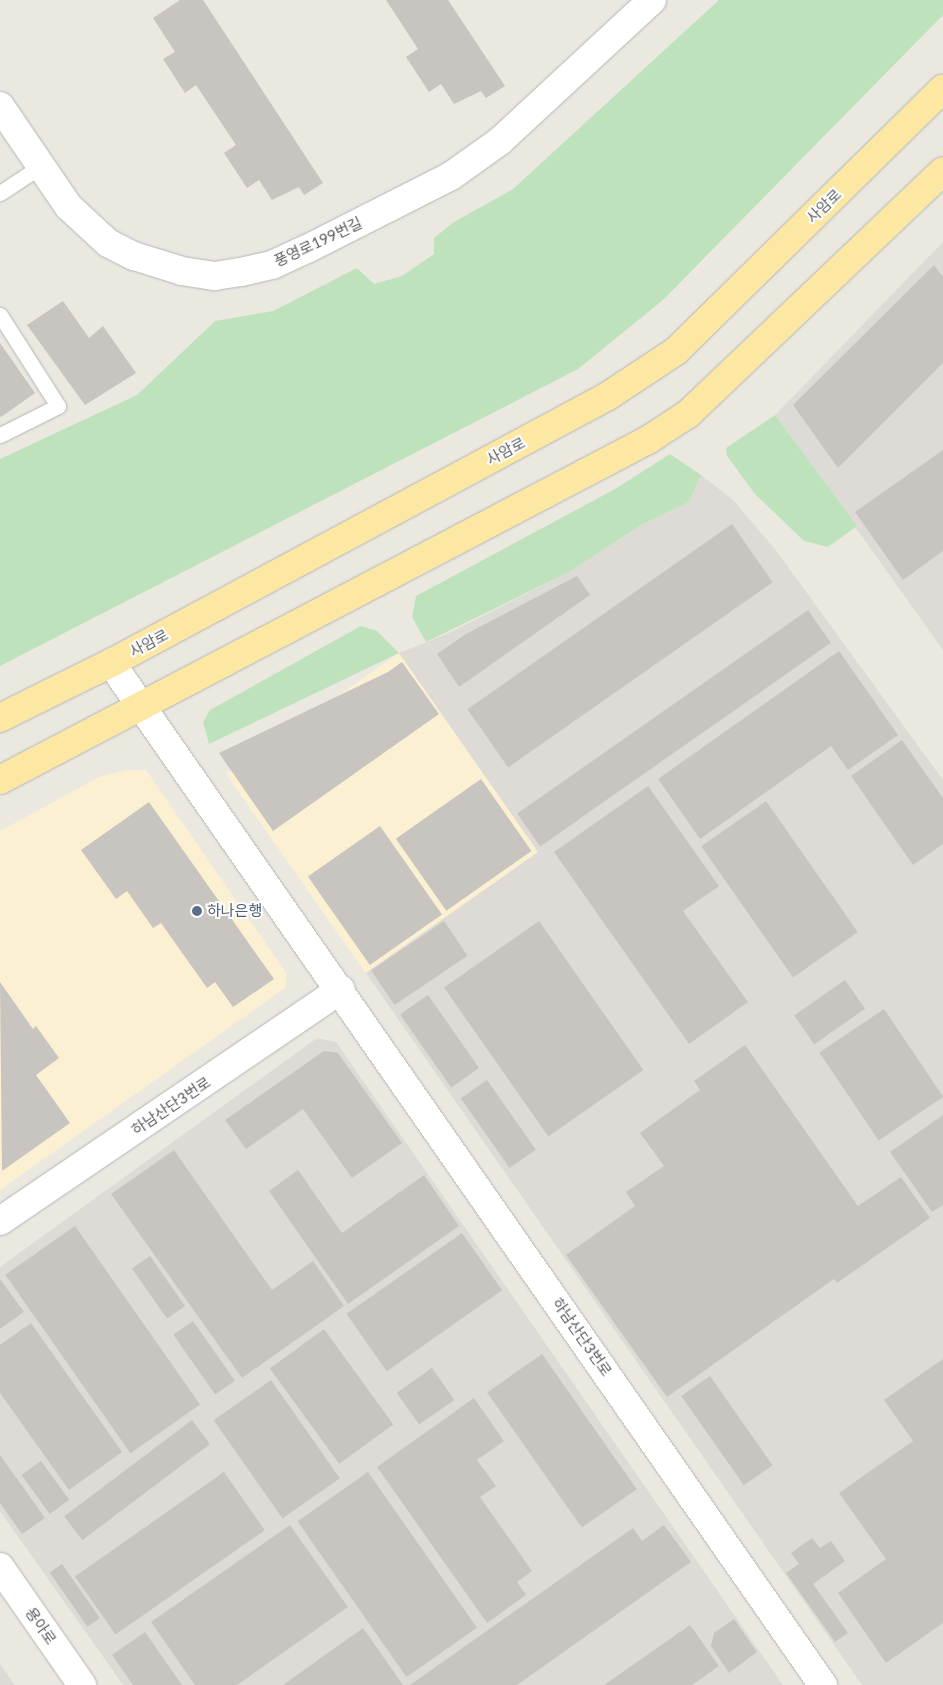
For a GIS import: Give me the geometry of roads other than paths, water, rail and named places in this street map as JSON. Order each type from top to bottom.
[{"type":"main road","name":"사암로","points":[[0,718],[112,663],[608,396],[676,351],[943,90]]},
{"type":"main road","points":[[0,780],[142,708],[648,440],[688,414],[943,171]]},
{"type":"street","name":"풍영로199번길","points":[[0,106],[69,207],[108,243],[134,256],[182,271],[215,276],[241,272],[272,264],[307,249],[451,176],[500,141],[652,0]]},
{"type":"street","name":"하남산단3번로","points":[[112,663],[341,989],[823,1685]]},
{"type":"street","name":"하남산단3번로","points":[[0,1221],[341,989]]},
{"type":"street","name":"용아로","points":[[0,1567],[82,1685]]},
{"type":"lane","points":[[0,193],[41,166]]},
{"type":"lane","points":[[0,315],[58,406],[0,435]]},
{"type":"place","name":"하나은행","points":[[197,911]]}]
